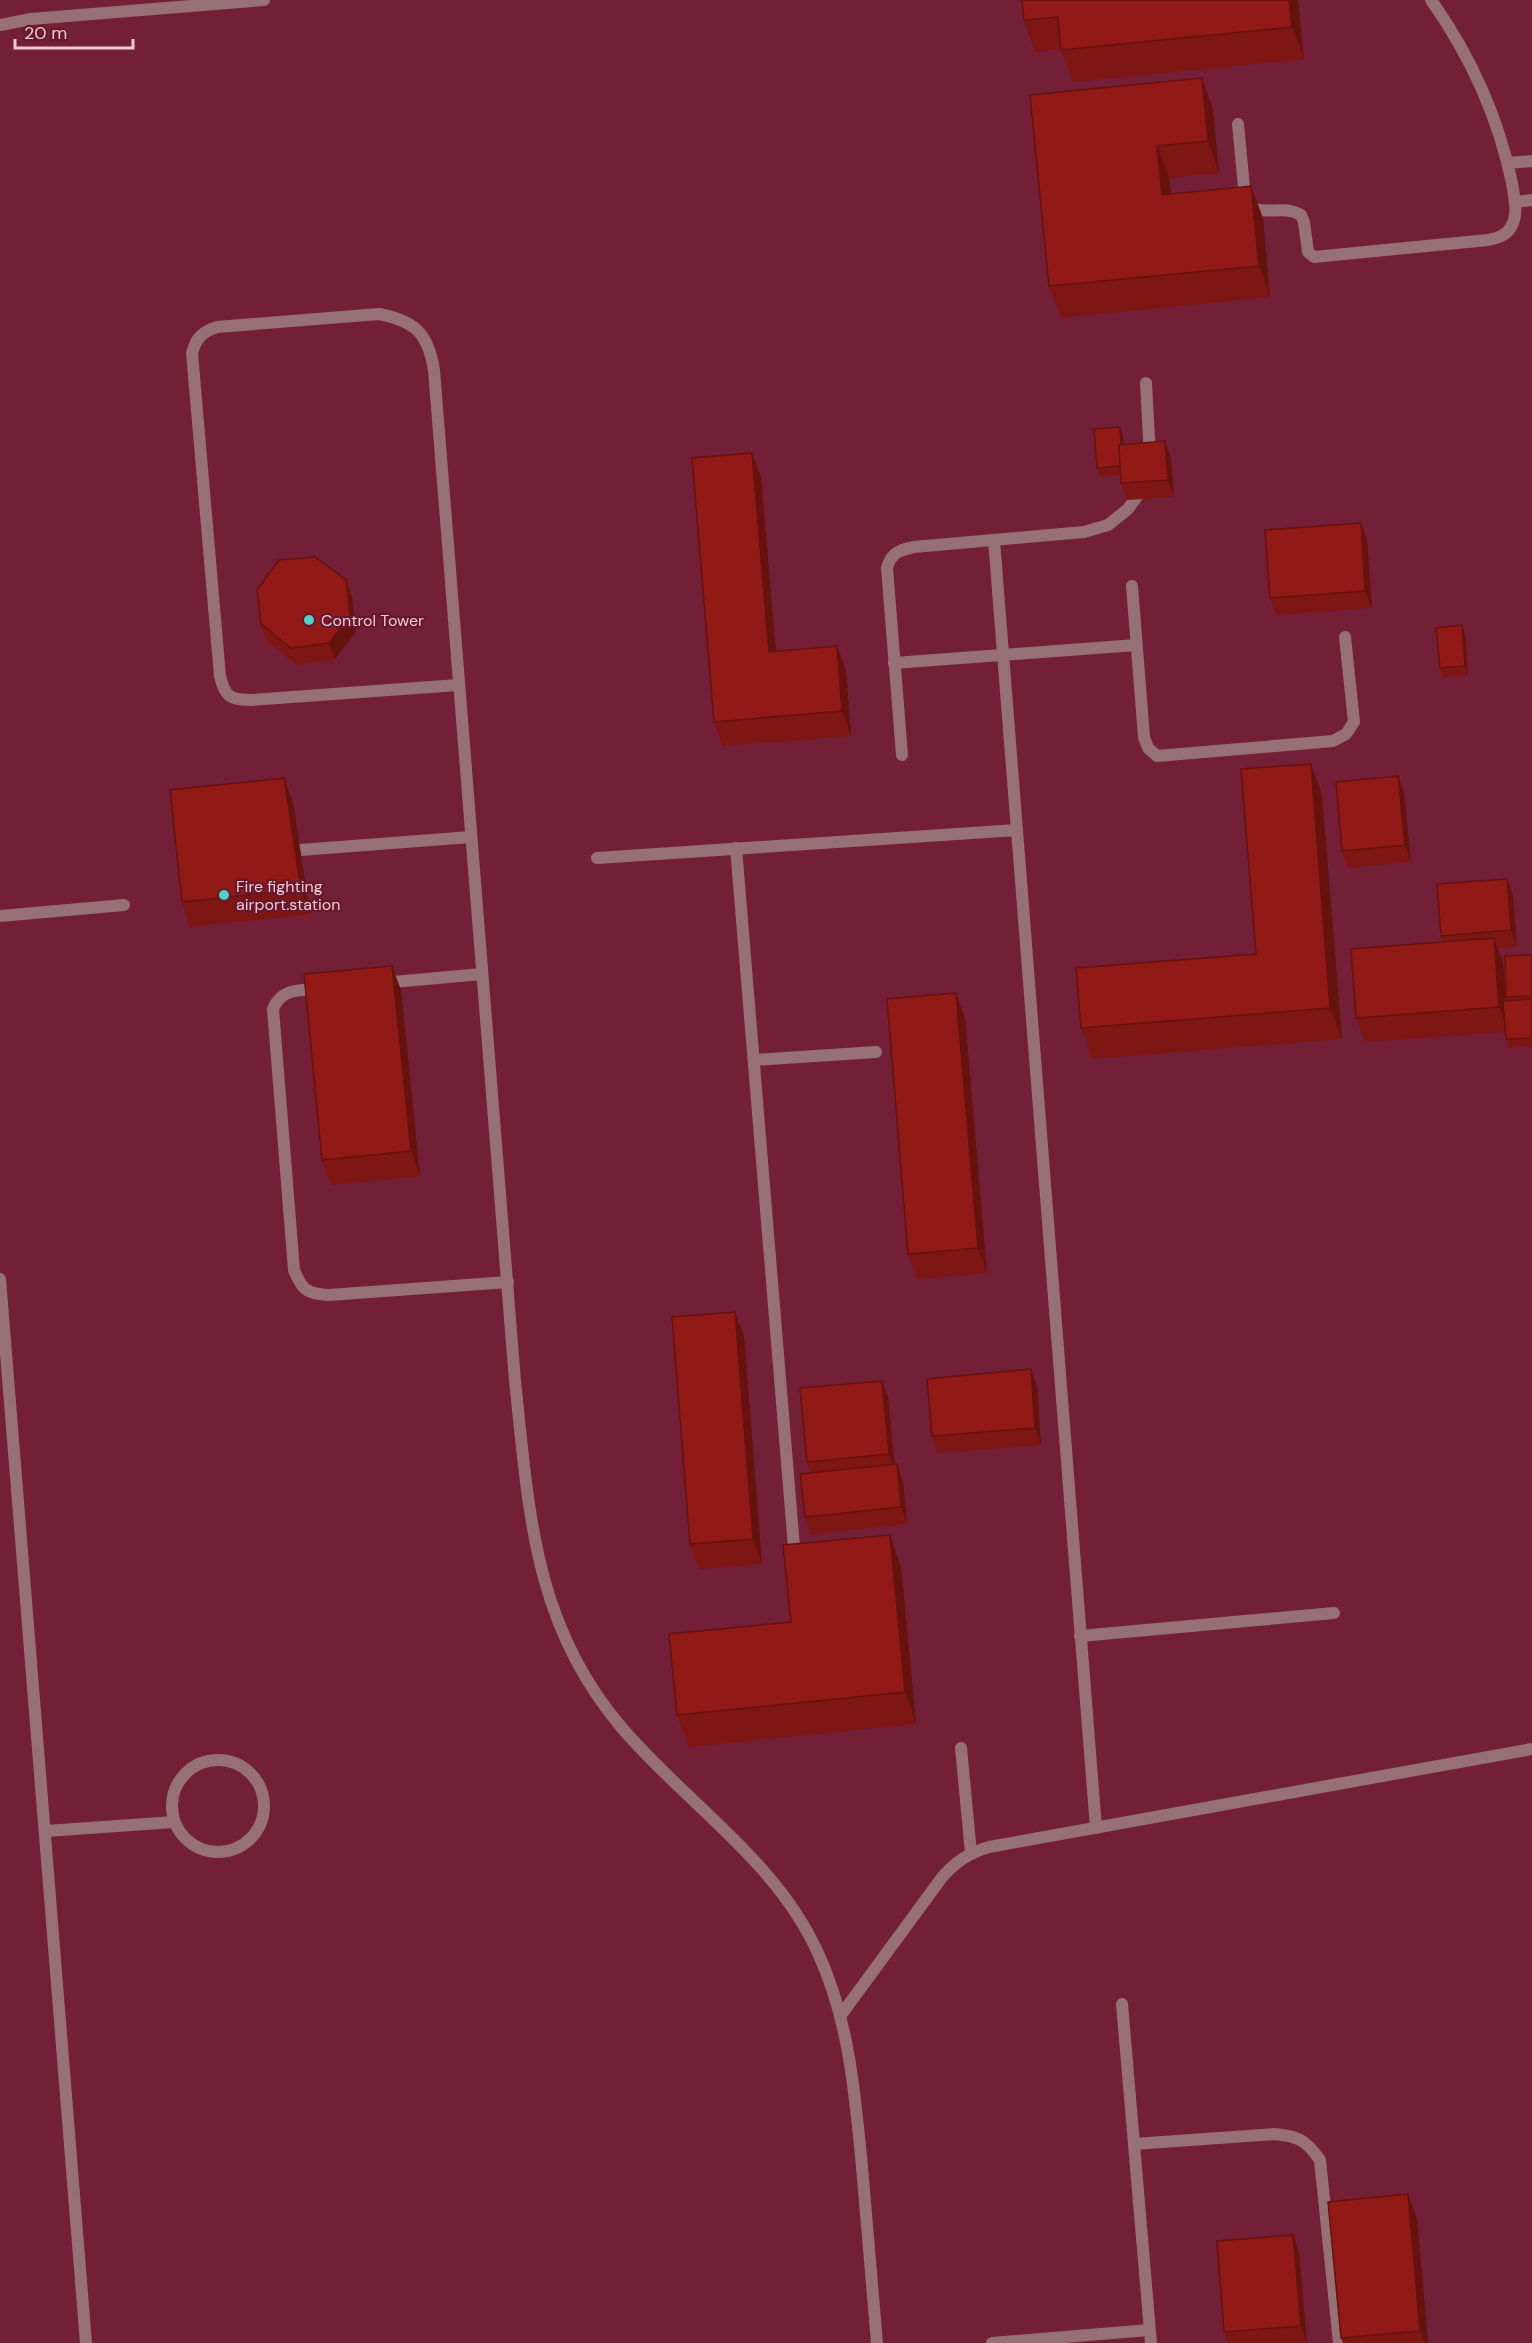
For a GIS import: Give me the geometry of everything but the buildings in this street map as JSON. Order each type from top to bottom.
[{"type":"lane","points":[[0,25],[31,19],[264,0]]},
{"type":"lane","points":[[1238,124],[1245,198],[1248,206],[1255,211],[1287,209],[1301,215],[1308,252],[1314,257],[1501,237],[1511,229],[1516,216],[1508,163],[1482,88],[1454,33],[1431,0]]},
{"type":"lane","points":[[1508,163],[1532,161]]},
{"type":"lane","points":[[1515,202],[1532,200]]},
{"type":"lane","points":[[458,685],[252,700],[236,700],[224,691],[220,676],[192,353],[195,340],[204,331],[217,327],[380,314],[401,318],[419,330],[431,348],[515,1381],[531,1524],[543,1579],[562,1632],[588,1683],[622,1728],[747,1853],[787,1899],[818,1952],[841,2015],[854,2083],[877,2343]]},
{"type":"lane","points":[[902,755],[887,568],[890,557],[900,550],[914,547],[1084,532],[1108,525],[1128,509],[1144,489],[1150,464],[1146,383]]},
{"type":"lane","points":[[994,540],[1096,1828]]},
{"type":"lane","points":[[1132,586],[1144,737],[1148,748],[1157,756],[1333,741],[1346,734],[1354,722],[1345,637]]},
{"type":"lane","points":[[894,663],[1136,645]]},
{"type":"lane","points":[[597,858],[1017,830]]},
{"type":"lane","points":[[284,852],[471,837]]},
{"type":"lane","points":[[736,848],[796,1570]]},
{"type":"lane","points":[[0,916],[124,905]]},
{"type":"lane","points":[[365,985],[482,974]]},
{"type":"lane","points":[[329,988],[284,993],[277,1000],[273,1009],[294,1270],[300,1285],[313,1294],[329,1295],[508,1282]]},
{"type":"lane","points":[[754,1060],[876,1052]]},
{"type":"lane","points":[[0,1279],[86,2343]]},
{"type":"lane","points":[[1080,1636],[1334,1613]]},
{"type":"lane","points":[[961,1748],[970,1853]]},
{"type":"lane","points":[[841,2015],[943,1876],[955,1863],[970,1853],[989,1847],[1532,1749]]},
{"type":"lane","points":[[219,1760],[236,1764],[251,1774],[261,1789],[264,1808],[260,1825],[249,1839],[234,1849],[216,1852],[199,1848],[184,1838],[174,1822],[171,1804],[175,1787],[186,1772],[201,1763],[219,1760]]},
{"type":"lane","points":[[46,1831],[174,1822]]},
{"type":"lane","points":[[992,2343],[1150,2337],[1122,2004]]},
{"type":"lane","points":[[1134,2144],[1274,2134],[1293,2135],[1309,2145],[1320,2160],[1339,2343]]},
{"type":"shaded area","points":[[0,0],[1532,0],[1532,2343],[0,2343]]},
{"type":"place","name":"Control Tower","points":[[309,620]]},
{"type":"place","name":"Fire fighting airport.station","points":[[224,895]]}]
